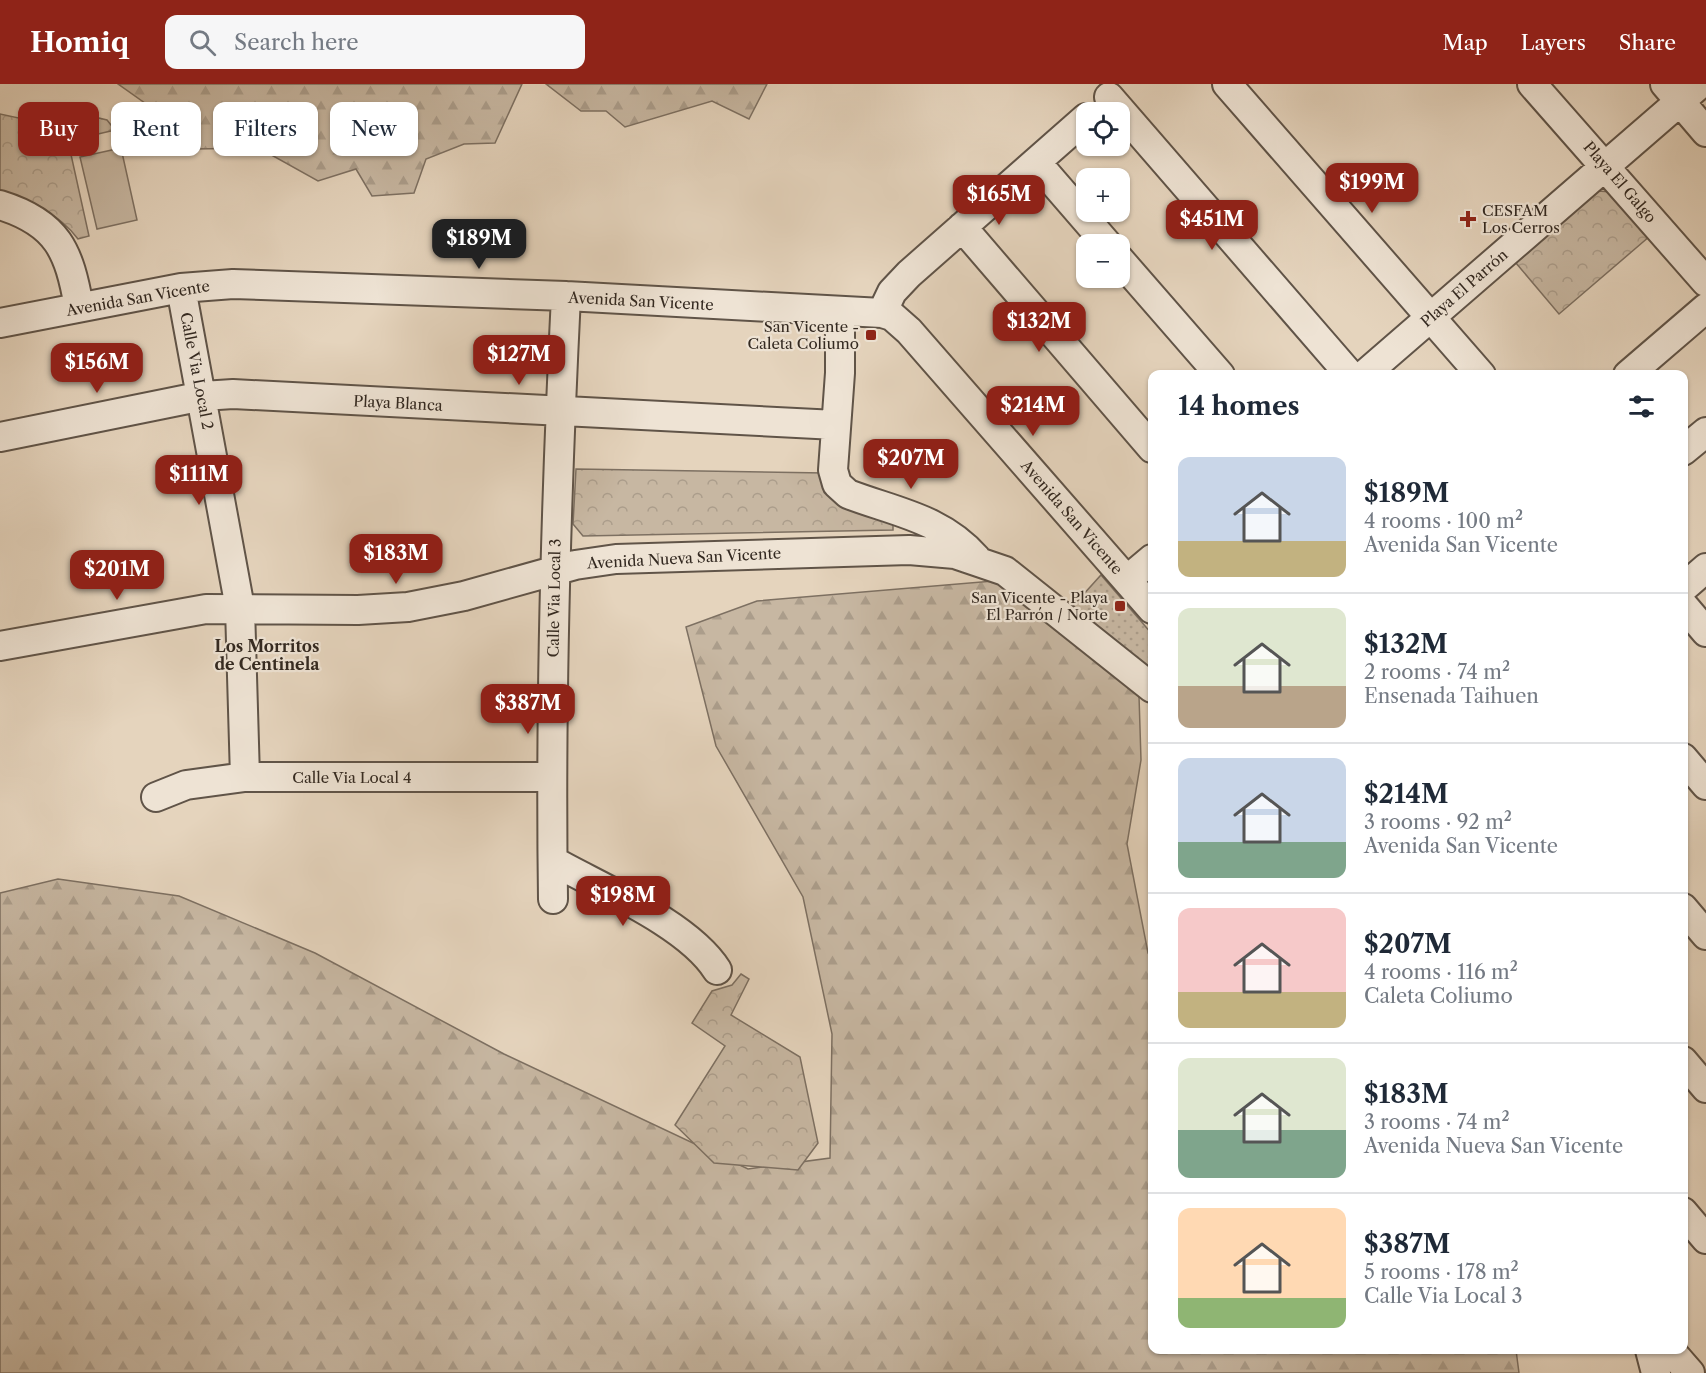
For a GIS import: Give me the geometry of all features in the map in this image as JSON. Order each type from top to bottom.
[{"type":"street","points":[[1227,84],[1477,370]]},
{"type":"street","name":"Playa El Galgo","points":[[1532,84],[1606,165],[1706,282]]},
{"type":"street","points":[[1682,90],[1706,132]]},
{"type":"street","name":"Playa El Parrón","points":[[1370,370],[1606,165],[1682,90]]},
{"type":"street","points":[[1109,98],[1346,370]]},
{"type":"street","points":[[882,313],[900,282],[1076,127]]},
{"type":"street","points":[[1035,162],[1098,234]]},
{"type":"street","points":[[0,205],[40,222],[58,240],[69,262],[79,307]]},
{"type":"street","points":[[962,227],[1148,442]]},
{"type":"street","points":[[1130,272],[1216,370]]},
{"type":"street","name":"Avenida San Vicente","points":[[0,322],[181,288],[233,284],[566,296],[882,313],[892,316],[909,331],[1148,604]]},
{"type":"street","name":"Calle Via Local 2","points":[[181,288],[203,396],[240,609],[245,777]]},
{"type":"street","name":"Calle Via Local 3","points":[[553,899],[551,777],[553,571],[566,296]]},
{"type":"street","points":[[1634,370],[1706,308]]},
{"type":"street","points":[[840,312],[833,470],[841,489],[939,527],[965,545],[978,560]]},
{"type":"street","name":"Playa Blanca","points":[[0,437],[203,396],[233,394],[836,425]]},
{"type":"street","points":[[1688,447],[1706,432]]},
{"type":"street","name":"Avenida Nueva San Vicente","points":[[0,646],[192,611],[358,610],[408,607],[464,596],[553,571],[616,559],[792,552],[932,550],[978,560],[1017,579],[1148,685]]},
{"type":"street","points":[[1127,580],[1148,562]]},
{"type":"street","points":[[1688,584],[1706,568]]},
{"type":"street","points":[[1688,611],[1706,632]]},
{"type":"street","points":[[1688,764],[1706,785]]},
{"type":"street","name":"Calle Via Local 4","points":[[156,797],[186,785],[245,777],[551,777]]},
{"type":"street","points":[[553,861],[678,930],[702,950],[717,970]]},
{"type":"street","points":[[1688,915],[1706,935]]},
{"type":"street","points":[[1688,1218],[1706,1239]]},
{"type":"street","points":[[1651,1354],[1656,1373]]},
{"type":"street","points":[[1673,1354],[1690,1373]]},
{"type":"green space","points":[[118,84],[522,84],[495,143],[464,144],[426,159],[414,193],[372,196],[356,169],[318,181],[273,156],[318,156],[318,102],[213,102],[213,149],[201,149],[201,102],[143,102]]},
{"type":"green space","points":[[546,84],[767,84],[749,119],[712,101],[625,127],[606,111],[581,111]]},
{"type":"green space","points":[[0,114],[18,118],[18,156],[71,156],[89,236],[78,239],[53,215],[0,192]]},
{"type":"green space","points":[[99,118],[107,120],[111,125],[111,131],[99,134]]},
{"type":"green space","points":[[111,150],[111,156],[123,156],[137,220],[97,229],[80,157],[99,156],[99,153]]},
{"type":"green space","points":[[1598,191],[1612,192],[1650,236],[1559,314],[1516,263]]},
{"type":"green space","points":[[576,469],[825,473],[893,517],[893,530],[583,536],[573,524]]},
{"type":"green space","points":[[1101,575],[1148,629],[1148,667],[1073,606]]},
{"type":"green space","points":[[1017,579],[1139,696],[1141,760],[1127,844],[1148,953],[1148,1354],[1517,1354],[1519,1373],[0,1373],[0,893],[58,879],[179,896],[315,953],[504,1054],[748,1169],[830,1158],[832,1034],[803,897],[716,746],[686,627],[757,601]]},
{"type":"green space","points":[[741,974],[749,979],[731,1015],[800,1057],[818,1143],[798,1170],[714,1163],[675,1125],[725,1046],[692,1023],[712,991],[732,985]]},
{"type":"place","name":"CESFAM Los Cerros","points":[[1468,219]]},
{"type":"place","name":"San Vicente - Caleta Coliumo","points":[[871,335]]},
{"type":"place","name":"San Vicente - Playa El Parrón / Norte","points":[[1120,606]]},
{"type":"district","name":"Los Morritos de Centinela","points":[[267,655]]}]
